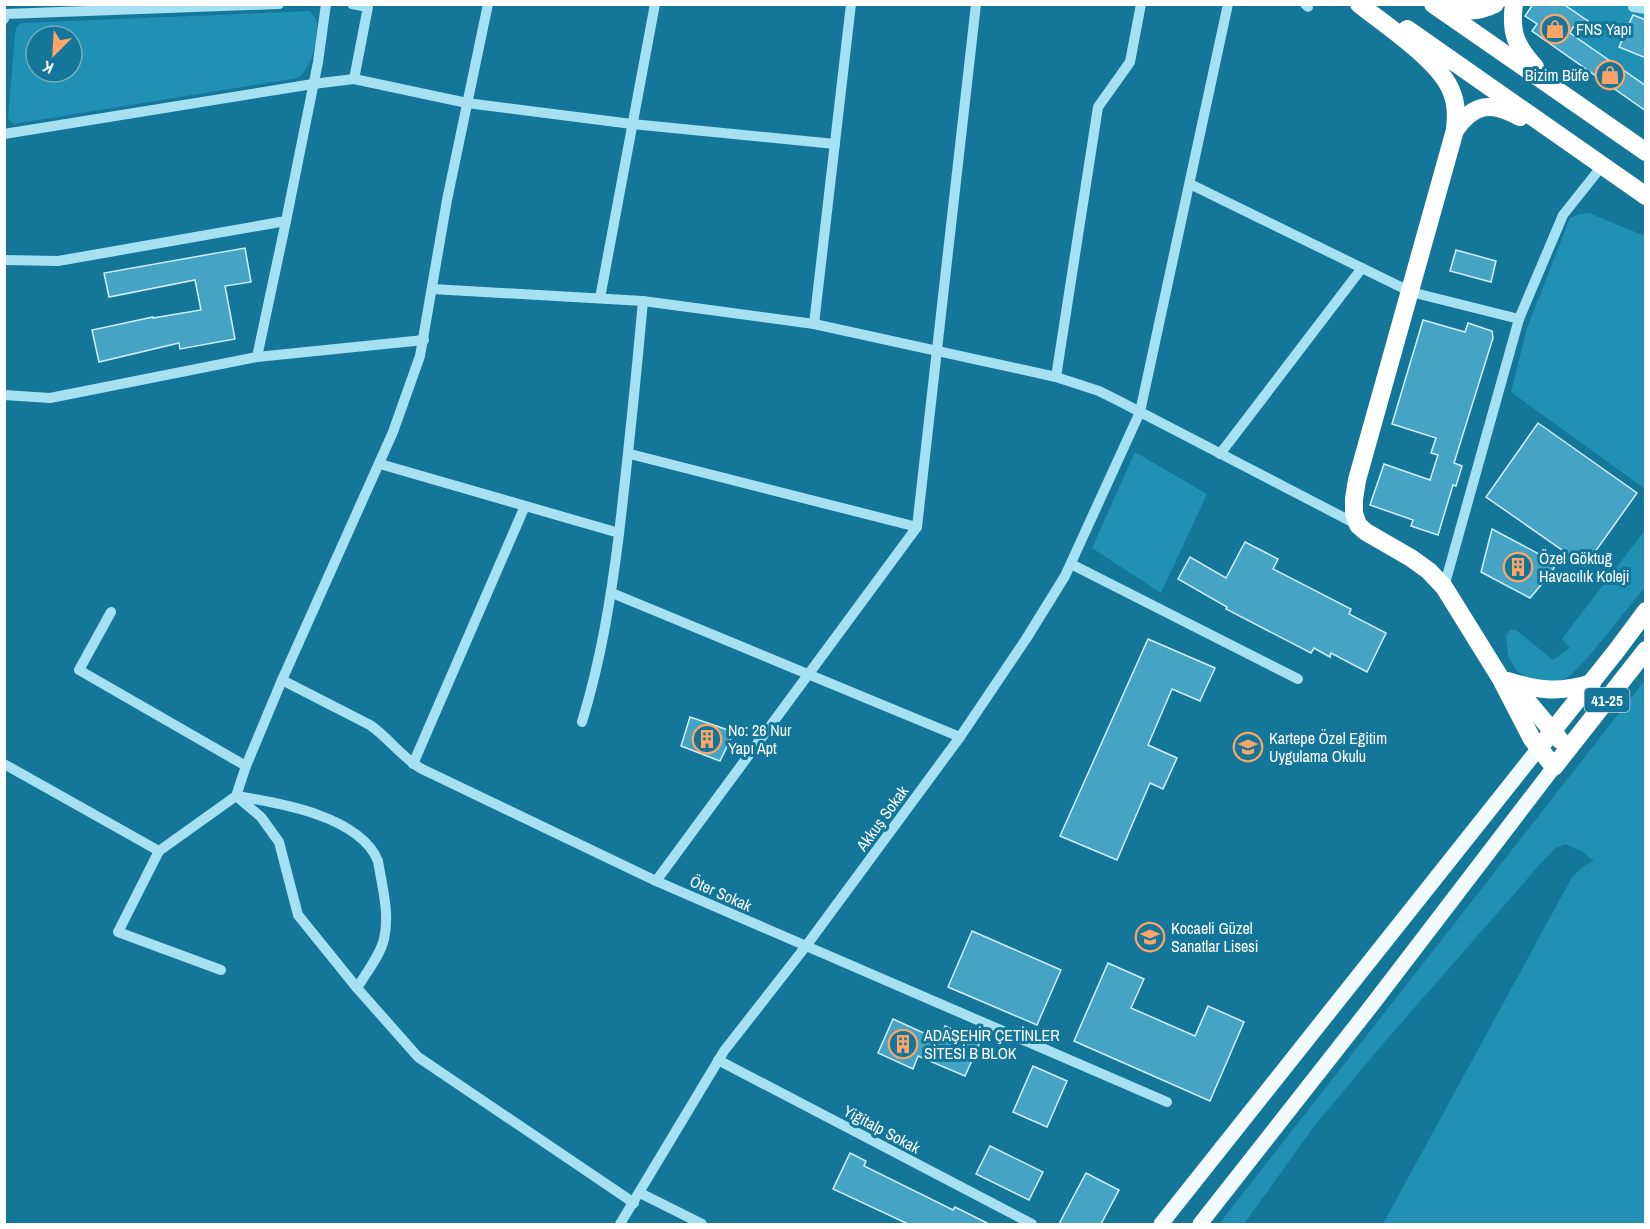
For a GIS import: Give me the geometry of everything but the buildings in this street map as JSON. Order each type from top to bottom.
[{"type":"highway","points":[[1359,4],[1420,53],[1443,77],[1454,100],[1455,130],[1357,480],[1354,513],[1358,525],[1366,532],[1412,558],[1444,587],[1501,679],[1522,723],[1554,767]]},
{"type":"highway","points":[[1371,4],[1646,196]]},
{"type":"highway","points":[[1434,4],[1646,152]]},
{"type":"highway","points":[[1447,4],[1467,11],[1479,10],[1495,4]]},
{"type":"highway","points":[[1514,4],[1513,32],[1518,46],[1557,90]]},
{"type":"highway","points":[[1455,130],[1466,116],[1477,109],[1488,106],[1512,112],[1574,145]]},
{"type":"highway","name":"41-25","points":[[1539,748],[1646,611]]},
{"type":"highway","name":"41-25","points":[[1554,767],[1646,650]]},
{"type":"highway","points":[[1501,679],[1552,691],[1572,689],[1592,683]]},
{"type":"highway","points":[[1501,679],[1528,702],[1569,750]]},
{"type":"main road","name":"41-25","points":[[1161,1224],[1539,748]]},
{"type":"main road","name":"41-25","points":[[1200,1224],[1372,1005],[1554,767]]},
{"type":"street","points":[[4,4],[4,19]]},
{"type":"street","points":[[5,14],[279,4]]},
{"type":"street","points":[[257,357],[318,62],[326,4]]},
{"type":"street","points":[[352,4],[368,6],[354,79]]},
{"type":"street","points":[[221,970],[118,932],[159,851],[236,796],[246,766],[282,681],[380,464],[411,386],[424,340],[447,200],[488,4]]},
{"type":"street","points":[[600,298],[655,4]]},
{"type":"street","points":[[814,324],[851,4]]},
{"type":"street","points":[[656,881],[917,527],[976,4]]},
{"type":"street","points":[[1056,378],[1098,106],[1130,62],[1141,4]]},
{"type":"street","name":"Akkuş Sokak","points":[[620,1224],[718,1060],[806,946],[960,737],[1049,605],[1071,564],[1140,412],[1228,4]]},
{"type":"street","points":[[1633,7],[1646,9]]},
{"type":"street","points":[[4,134],[354,79],[467,103],[632,124],[835,144]]},
{"type":"street","points":[[1444,587],[1519,319],[1563,215],[1602,166]]},
{"type":"street","points":[[1190,184],[1411,292],[1519,319]]},
{"type":"street","points":[[4,260],[58,261],[286,221]]},
{"type":"street","points":[[1220,454],[1362,268]]},
{"type":"street","points":[[432,289],[643,301],[814,324],[1056,378],[1099,391],[1358,525]]},
{"type":"street","points":[[582,722],[600,658],[612,592],[630,454],[643,301]]},
{"type":"street","points":[[4,395],[50,398],[257,357],[424,340]]},
{"type":"street","points":[[630,454],[917,527]]},
{"type":"street","points":[[380,464],[619,533]]},
{"type":"street","points":[[413,764],[525,506]]},
{"type":"street","points":[[1071,564],[1298,679]]},
{"type":"street","points":[[612,592],[960,737]]},
{"type":"street","points":[[111,612],[79,670],[246,766]]},
{"type":"street","name":"Öter Sokak","points":[[282,681],[370,725],[383,734],[413,764],[656,881],[1167,1102]]},
{"type":"street","points":[[4,764],[159,851]]},
{"type":"street","points":[[236,796],[270,827],[279,842],[298,915],[357,988],[418,1057],[634,1203]]},
{"type":"street","points":[[236,796],[276,803],[333,821],[359,837],[374,852],[379,869],[386,917],[384,940],[357,988]]},
{"type":"street","name":"Yiğitalp Sokak","points":[[718,1060],[1032,1224]]},
{"type":"street","points":[[640,1193],[702,1224]]},
{"type":"shaded area","points":[[1563,5],[1645,5],[1645,86],[1577,37],[1588,21]]},
{"type":"shaded area","points":[[310,11],[316,19],[317,33],[311,59],[298,78],[14,124],[8,119],[17,26],[22,23]]},
{"type":"shaded area","points":[[1589,213],[1645,236],[1645,489],[1511,392],[1527,328],[1570,218]]},
{"type":"shaded area","points":[[1135,452],[1207,494],[1161,593],[1092,548]]},
{"type":"shaded area","points":[[1645,530],[1645,587],[1590,655],[1563,680],[1547,683],[1525,677],[1516,670],[1508,656],[1506,635],[1510,630],[1516,630],[1553,660],[1570,648],[1562,639]]},
{"type":"shaded area","points":[[1645,680],[1645,1224],[1383,1224],[1572,877],[1585,865],[1594,861],[1581,851],[1565,844],[1554,849],[1543,861],[1381,1046],[1312,1129],[1244,1224],[1219,1224]]},
{"type":"place","name":"FNS Yapı","points":[[1555,29]]},
{"type":"place","name":"Bizim Büfe","points":[[1610,75]]},
{"type":"place","name":"Özel Göktuğ Havacılık Koleji","points":[[1518,567]]},
{"type":"place","name":"No: 26 Nur Yapı Apt","points":[[707,739]]},
{"type":"place","name":"Kartepe Özel Eğitim Uygulama Okulu","points":[[1248,747]]},
{"type":"place","name":"Kocaeli Güzel Sanatlar Lisesi","points":[[1150,937]]},
{"type":"place","name":"ADAŞEHİR ÇETİNLER SİTESİ B BLOK","points":[[903,1044]]}]
